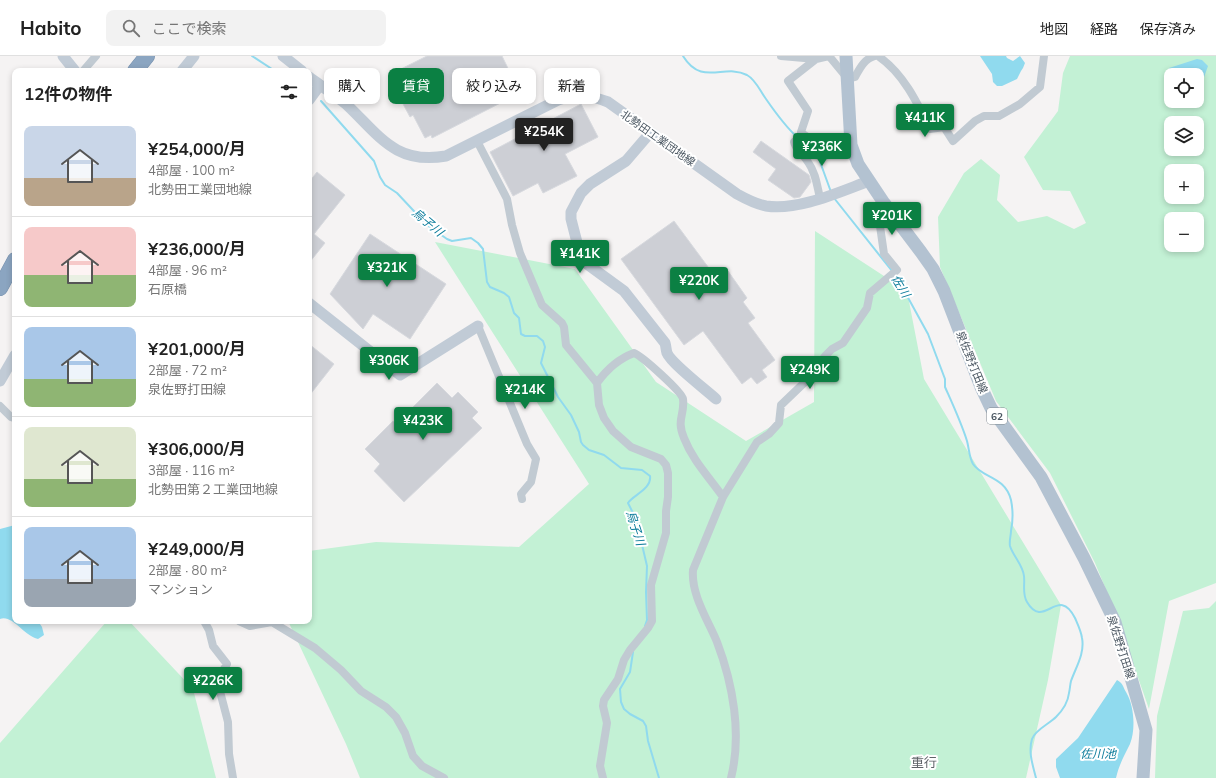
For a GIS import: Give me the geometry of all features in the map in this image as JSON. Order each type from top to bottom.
[{"type":"highway","points":[[137,68],[147,56]]},
{"type":"highway","points":[[0,288],[12,266]]},
{"type":"main road","name":"泉佐野打田線","points":[[846,56],[851,145],[858,164],[884,203],[933,269],[944,291],[981,387],[991,408],[1041,477],[1084,558],[1115,622],[1146,730],[1143,778]]},
{"type":"street","points":[[63,56],[73,68]]},
{"type":"street","points":[[86,68],[96,56]]},
{"type":"street","points":[[184,68],[194,56]]},
{"type":"street","points":[[283,56],[298,68]]},
{"type":"street","points":[[782,56],[816,59],[829,56],[848,79],[855,77],[862,63],[870,57],[875,56]]},
{"type":"street","points":[[878,56],[889,64],[905,84],[919,106],[930,129],[944,127],[953,141],[975,121],[984,116],[999,116],[1020,104],[1040,87],[1044,56]]},
{"type":"street","points":[[816,59],[788,81],[808,112],[799,137],[793,143],[808,161],[823,197]]},
{"type":"street","name":"北勢田工業団地線","points":[[312,79],[335,95],[390,147],[401,154],[416,158],[431,159],[446,156],[558,100],[572,96],[584,95],[608,102],[737,194],[758,204],[783,206],[802,204],[869,181]]},
{"type":"street","points":[[312,96],[320,85]]},
{"type":"street","points":[[650,133],[626,161],[590,184],[581,193],[571,212],[571,219],[582,258],[587,264],[624,290],[665,343],[667,354],[686,374],[695,380],[716,400]]},
{"type":"street","points":[[799,137],[827,147],[851,145]]},
{"type":"street","points":[[477,141],[507,199],[520,253],[542,305],[562,324],[564,327],[566,345],[597,383],[597,397],[604,418],[613,431],[631,447],[661,459],[666,464],[668,473],[666,533],[651,585],[652,621],[624,660],[618,680],[604,700],[603,706],[607,724],[600,766],[603,778]]},
{"type":"street","points":[[730,778],[736,733],[736,716],[717,644],[692,582],[693,570],[723,497],[757,442],[769,434],[779,423],[781,405],[805,382],[832,349],[843,343],[867,308],[870,293],[894,273],[884,254],[880,226],[884,203]]},
{"type":"street","points":[[312,305],[400,375],[478,326],[527,444],[536,459],[531,482],[521,494],[522,499]]},
{"type":"street","points":[[597,383],[613,365],[621,359],[634,354],[645,360],[682,395],[683,404],[680,421],[683,437],[691,455],[723,497]]},
{"type":"street","points":[[0,381],[12,360]]},
{"type":"street","points":[[0,406],[12,417]]},
{"type":"street","points":[[206,624],[209,630],[213,646],[227,664],[217,680],[228,722],[229,754],[233,778]]},
{"type":"street","points":[[246,624],[250,626],[261,624]]},
{"type":"street","points":[[275,624],[315,648],[341,670],[361,691],[386,708],[396,717],[414,756],[422,766],[444,778]]},
{"type":"green space","points":[[1070,56],[1216,56],[1216,583],[1169,601],[1149,709],[1114,609],[1095,563],[1050,473],[996,401],[940,267],[938,217],[964,173],[981,159],[1000,175],[997,200],[1018,222],[1047,216],[1074,229],[1086,223],[1070,191],[1043,190],[1024,157],[1058,111],[1063,73]]},
{"type":"green space","points":[[815,231],[907,291],[924,379],[1061,605],[1048,680],[1026,778],[360,778],[346,744],[289,624],[312,624],[312,551],[376,542],[519,547],[589,484],[435,242],[575,269],[656,382],[746,441],[814,402]]},
{"type":"green space","points":[[1216,601],[1216,778],[1155,778],[1157,716],[1183,611],[1209,608]]},
{"type":"green space","points":[[104,624],[132,624],[193,689],[216,778],[0,778],[0,743]]},
{"type":"water","points":[[980,56],[1006,56],[1013,61],[1020,56],[1025,63],[1017,79],[1002,86],[997,86],[993,82],[992,74]]},
{"type":"water","points":[[1197,59],[1202,60],[1208,66],[1204,77],[1204,68],[1169,68]]},
{"type":"water","points":[[12,526],[12,621],[5,618],[0,619],[0,529]]},
{"type":"water","points":[[16,624],[40,624],[44,635],[38,639],[28,634]]},
{"type":"water","name":"佐川池","points":[[1117,680],[1122,684],[1129,697],[1133,717],[1133,731],[1130,744],[1120,765],[1116,778],[1060,778],[1056,767],[1056,759],[1078,738]]},
{"type":"building","points":[[427,56],[502,56],[508,68],[452,68],[452,104],[498,104],[432,138],[431,135],[425,138],[413,115],[410,117],[403,104],[444,104],[444,68],[403,68]]},
{"type":"building","points":[[581,104],[598,137],[565,154],[577,176],[543,193],[538,183],[513,196],[490,152]]},
{"type":"building","points":[[761,141],[809,175],[811,182],[800,197],[794,198],[768,180],[776,169],[753,152]]},
{"type":"building","points":[[317,172],[345,195],[314,234],[325,243],[312,259],[312,178]]},
{"type":"building","points":[[674,221],[717,279],[728,271],[747,298],[743,302],[755,318],[748,323],[775,360],[762,370],[767,377],[757,384],[751,377],[742,384],[703,331],[684,345],[621,259]]},
{"type":"building","points":[[370,234],[446,284],[410,339],[373,314],[363,329],[330,294]]},
{"type":"building","points":[[312,346],[334,364],[312,392]]},
{"type":"building","points":[[437,383],[452,398],[458,392],[478,412],[472,418],[482,428],[404,502],[374,471],[380,464],[365,449],[393,421],[396,424]]},
{"type":"waterway","name":"烏子川","points":[[252,56],[270,68]]},
{"type":"waterway","name":"佐川","points":[[683,56],[690,65],[698,70],[714,73],[730,71],[738,72],[750,77],[780,119],[797,137]]},
{"type":"waterway","name":"烏子川","points":[[321,101],[374,161],[380,177],[385,185],[397,193],[427,225],[452,241],[471,238],[483,249],[487,282],[490,287],[504,293],[509,297],[514,313],[519,318],[521,334],[525,336],[537,336],[543,341],[545,347],[541,363],[558,397],[571,415],[583,445],[589,450],[604,455],[621,468],[642,470],[650,476],[648,485],[628,503],[636,519],[647,566],[647,620],[645,626]]},
{"type":"waterway","name":"佐川","points":[[800,141],[819,159],[831,192]]},
{"type":"waterway","name":"佐川","points":[[834,198],[892,271]]},
{"type":"waterway","name":"佐川","points":[[895,274],[928,334],[945,379],[945,387],[965,434],[973,464],[977,469],[999,482],[1008,492],[1011,500],[1012,512],[1010,546],[1023,572],[1025,599],[1033,610],[1039,612],[1063,605],[1069,609],[1075,618],[1081,633],[1083,644],[1081,655],[1071,681],[1066,703],[1056,717],[1039,730],[1032,739],[1032,764],[1036,778]]},
{"type":"waterway","name":"烏子川","points":[[633,652],[630,672],[620,689],[621,702],[624,709],[643,721],[646,726],[648,741],[659,778]]},
{"type":"district","name":"重行","points":[[924,762]]}]
